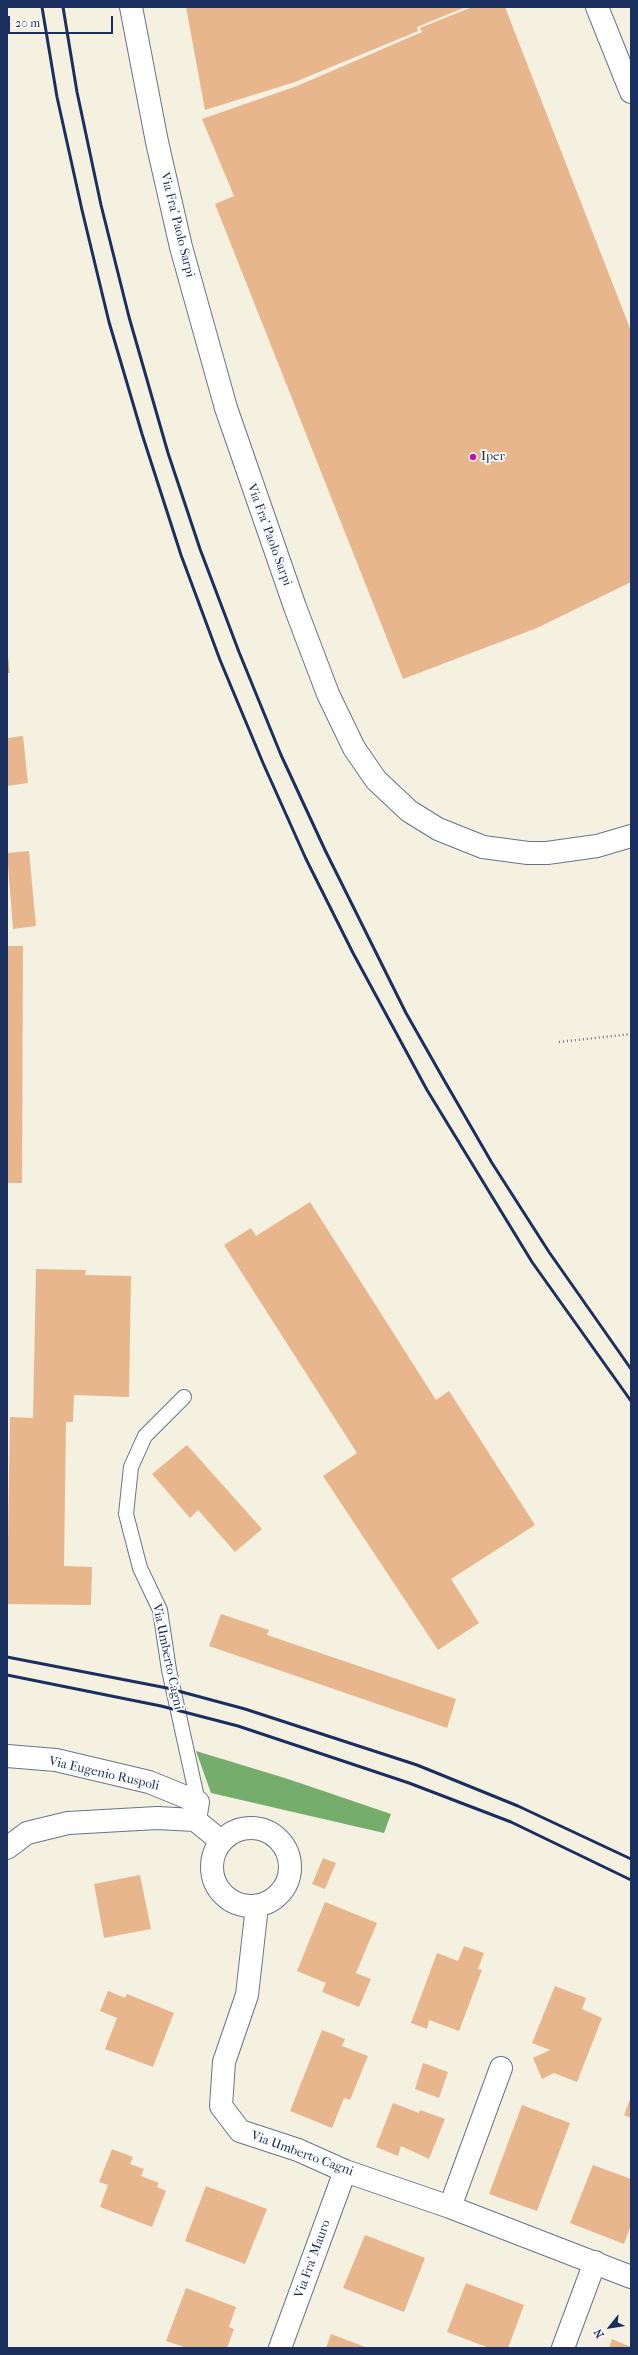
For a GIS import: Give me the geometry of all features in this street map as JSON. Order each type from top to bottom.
[{"type":"street","name":"Via Fra' Paolo Sarpi","points":[[131,7],[157,142],[181,247],[226,408],[294,607],[328,694],[354,748],[376,780],[409,811],[438,829],[470,842],[510,851],[547,853],[584,849],[631,836]]},
{"type":"street","points":[[597,7],[631,92]]},
{"type":"street","name":"Via Eugenio Ruspoli","points":[[7,1756],[56,1760],[149,1782],[196,1811],[221,1841]]},
{"type":"street","points":[[7,1848],[27,1833],[68,1823],[157,1818],[196,1811]]},
{"type":"street","points":[[250,1827],[263,1830],[276,1836],[285,1846],[290,1859],[291,1872],[286,1886],[278,1896],[257,1906],[240,1905],[227,1898],[218,1888],[213,1876],[212,1862],[221,1841],[236,1830],[250,1827]]},
{"type":"street","name":"Via Umberto Cagni","points":[[257,1906],[247,1995],[224,2062],[220,2106],[240,2131],[298,2150],[345,2170],[450,2207],[631,2277]]},
{"type":"street","points":[[450,2207],[501,2068]]},
{"type":"street","name":"Via Fra' Mauro","points":[[280,2348],[345,2170]]},
{"type":"street","points":[[562,2348],[595,2262]]},
{"type":"lane","name":"Via Umberto Cagni","points":[[184,1397],[145,1436],[131,1467],[126,1514],[140,1568],[160,1610],[169,1670],[196,1811]]},
{"type":"path","points":[[558,1042],[631,1034]]},
{"type":"green space","points":[[196,1751],[288,1779],[391,1814],[384,1833],[211,1793]]},
{"type":"building","points":[[186,7],[466,7],[417,27],[418,31],[295,82],[205,110]]},
{"type":"building","name":"Iper","points":[[472,7],[505,7],[631,331],[631,582],[537,628],[403,679],[215,204],[234,196],[202,119],[297,86],[422,32],[420,28]]},
{"type":"building","points":[[7,647],[10,673],[7,673]]},
{"type":"building","points":[[23,736],[28,783],[7,786],[7,738]]},
{"type":"building","points":[[29,851],[36,926],[13,929],[7,853]]},
{"type":"building","points":[[7,946],[23,946],[22,1183],[7,1183]]},
{"type":"building","points":[[310,1202],[436,1400],[449,1391],[535,1525],[451,1579],[479,1623],[438,1650],[323,1476],[357,1453],[224,1245],[251,1228],[256,1236]]},
{"type":"building","points":[[36,1269],[86,1270],[85,1275],[131,1276],[129,1397],[74,1395],[73,1422],[66,1422],[64,1566],[92,1567],[91,1605],[7,1604],[10,1417],[33,1418]]},
{"type":"building","points":[[187,1445],[262,1529],[235,1552],[198,1510],[190,1518],[152,1474]]},
{"type":"building","points":[[221,1614],[269,1630],[267,1635],[456,1699],[447,1728],[209,1646]]},
{"type":"building","points":[[323,1858],[336,1863],[325,1889],[312,1884]]},
{"type":"building","points":[[140,1875],[151,1929],[104,1938],[94,1884]]},
{"type":"building","points":[[325,1902],[377,1923],[356,1973],[371,1979],[359,2007],[322,1992],[326,1983],[297,1971]]},
{"type":"building","points":[[464,1946],[484,1953],[478,1969],[482,1970],[459,2031],[429,2020],[427,2029],[411,2023],[437,1953],[458,1961]]},
{"type":"building","points":[[555,1986],[586,1998],[582,2009],[602,2018],[577,2082],[554,2073],[542,2079],[533,2058],[550,2050],[532,2043]]},
{"type":"building","points":[[108,1991],[125,1998],[127,1994],[174,2013],[153,2067],[105,2049],[117,2018],[100,2011]]},
{"type":"building","points":[[322,2030],[345,2039],[342,2046],[368,2056],[350,2100],[344,2098],[332,2128],[290,2111]]},
{"type":"building","points":[[423,2063],[448,2072],[439,2098],[415,2089]]},
{"type":"building","points":[[631,2097],[631,2118],[624,2115]]},
{"type":"building","points":[[393,2103],[419,2113],[420,2110],[445,2119],[429,2159],[401,2146],[398,2156],[376,2147]]},
{"type":"building","points":[[522,2105],[570,2123],[537,2211],[489,2194]]},
{"type":"building","points":[[112,2149],[133,2157],[130,2164],[144,2169],[141,2176],[159,2183],[157,2187],[166,2191],[152,2227],[100,2207],[108,2185],[99,2182]]},
{"type":"building","points":[[593,2165],[631,2179],[631,2225],[624,2244],[570,2223]]},
{"type":"building","points":[[206,2186],[267,2209],[245,2264],[185,2241]]},
{"type":"building","points":[[365,2235],[425,2258],[404,2312],[343,2288]]},
{"type":"building","points":[[466,2283],[524,2305],[508,2348],[489,2348],[447,2332]]},
{"type":"building","points":[[186,2288],[236,2307],[229,2327],[234,2329],[227,2348],[187,2348],[166,2341]]},
{"type":"building","points":[[331,2334],[368,2348],[326,2348]]},
{"type":"building","points":[[612,2339],[631,2347],[631,2348],[609,2348]]},
{"type":"railway","points":[[42,7],[57,97],[109,322],[142,434],[181,555],[220,660],[263,763],[306,859],[353,953],[427,1090],[532,1262],[631,1401]]},
{"type":"railway","points":[[63,7],[77,92],[101,205],[129,317],[168,453],[200,549],[239,652],[281,755],[325,850],[406,1013],[444,1080],[492,1163],[549,1252],[631,1369]]},
{"type":"railway","points":[[7,1657],[167,1688],[245,1709],[417,1765],[518,1806],[631,1859]]},
{"type":"railway","points":[[7,1675],[161,1706],[238,1726],[409,1783],[511,1822],[631,1880]]},
{"type":"place","name":"Iper","points":[[473,457]]}]
